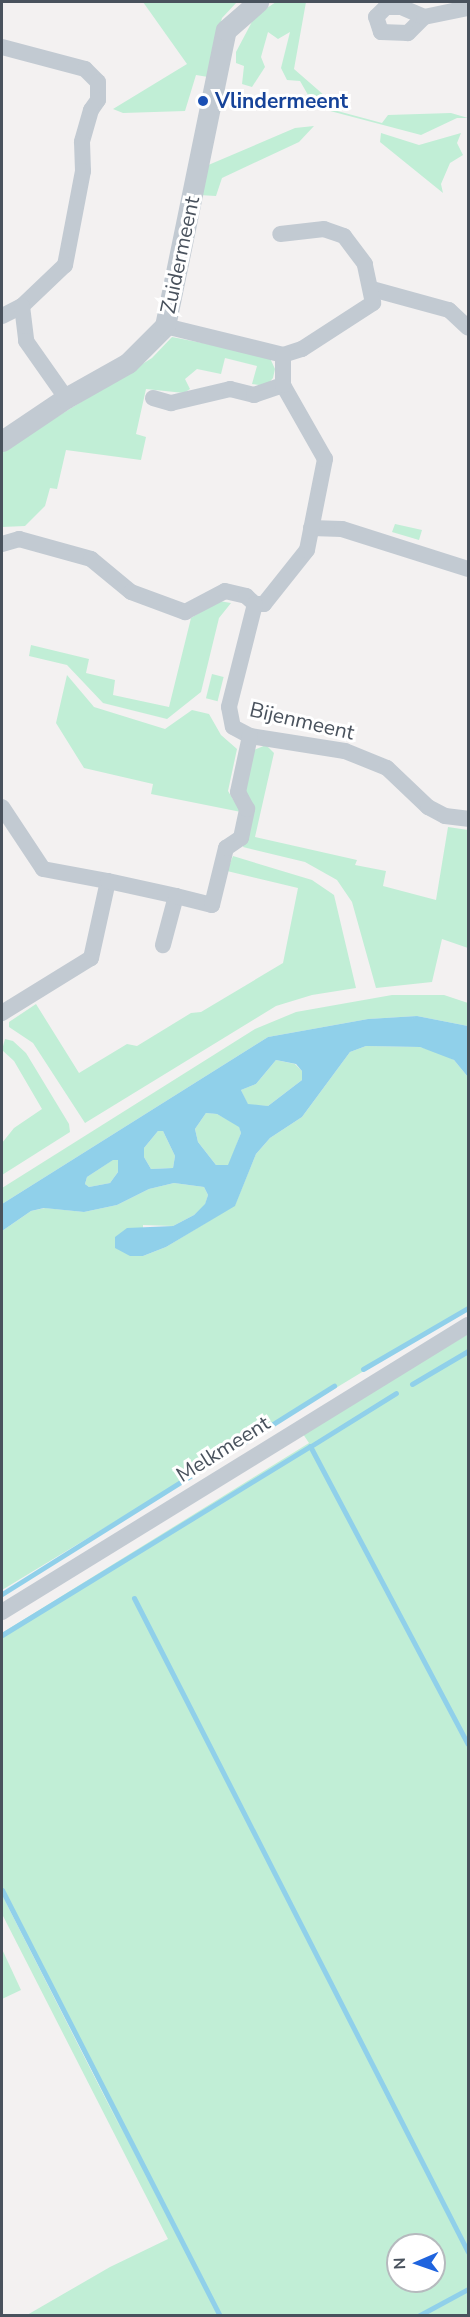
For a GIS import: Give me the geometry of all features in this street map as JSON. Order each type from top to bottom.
[{"type":"street","name":"Zuidermeent","points":[[2,441],[66,398],[128,363],[165,326],[226,30],[258,2]]},
{"type":"street","points":[[424,17],[468,8]]},
{"type":"street","points":[[2,47],[85,69],[98,82],[98,100],[91,110],[82,142],[83,171],[65,265],[22,306],[2,316]]},
{"type":"street","points":[[165,326],[284,355],[302,349],[373,303],[372,289],[365,264],[344,236],[324,229],[280,234]]},
{"type":"street","points":[[372,289],[449,310],[468,328]]},
{"type":"street","points":[[22,306],[26,341],[66,398]]},
{"type":"street","points":[[2,544],[19,539],[91,559],[131,592],[185,612],[225,591],[246,596],[255,604],[264,604],[307,550],[325,459],[283,385],[284,355]]},
{"type":"street","points":[[153,399],[171,403],[230,388],[254,395],[283,385]]},
{"type":"street","points":[[312,528],[342,529],[468,569]]},
{"type":"street","name":"Bijenmeent","points":[[255,604],[229,707],[233,727],[250,736],[345,751],[387,768],[428,807],[445,816],[468,819]]},
{"type":"street","points":[[2,807],[43,869],[108,881],[212,905],[226,848],[241,838],[247,809],[238,792],[250,736]]},
{"type":"street","points":[[2,1013],[91,958],[108,881]]},
{"type":"street","points":[[163,945],[176,896]]},
{"type":"street","name":"Melkmeent","points":[[2,1612],[468,1325]]},
{"type":"green space","points":[[143,2],[237,2],[222,18],[208,77],[196,75],[185,111],[123,113],[113,109],[187,64]]},
{"type":"green space","points":[[276,2],[306,2],[294,69],[325,96],[330,109],[382,123],[388,115],[451,113],[468,118],[457,118],[421,135],[315,107],[300,81],[287,80],[281,68],[290,32],[278,39],[268,32],[261,57],[265,67],[252,87],[242,84],[244,66],[236,63],[236,52],[255,16]]},
{"type":"green space","points":[[314,126],[299,142],[222,178],[216,196],[199,195],[206,166],[295,128]]},
{"type":"green space","points":[[381,133],[419,145],[461,133],[457,143],[463,155],[450,163],[441,184],[443,193],[380,142]]},
{"type":"green space","points":[[172,337],[269,356],[275,369],[273,378],[266,386],[252,384],[257,366],[225,358],[221,374],[197,369],[185,379],[190,389],[184,393],[146,389],[136,434],[146,437],[141,460],[66,450],[57,489],[50,488],[45,506],[25,526],[2,527],[2,451],[152,358]]},
{"type":"green space","points":[[395,524],[422,530],[419,540],[392,532]]},
{"type":"green space","points":[[219,601],[231,603],[219,618],[201,692],[167,719],[103,703],[67,665],[29,656],[31,645],[89,659],[86,673],[115,680],[113,695],[169,707],[191,618]]},
{"type":"green space","points":[[212,674],[224,677],[218,701],[206,698]]},
{"type":"green space","points":[[67,675],[94,707],[165,729],[192,710],[209,714],[221,735],[237,749],[228,791],[241,812],[151,794],[153,784],[84,768],[56,723]]},
{"type":"green space","points":[[266,745],[274,753],[255,837],[357,860],[355,865],[386,871],[383,886],[436,900],[448,827],[468,830],[468,948],[442,939],[432,982],[376,988],[352,902],[337,880],[305,862],[243,847],[253,807],[244,789],[254,750]]},
{"type":"green space","points":[[233,856],[312,880],[334,895],[356,988],[312,995],[276,1006],[85,1123],[33,1043],[9,1027],[9,1022],[36,1004],[79,1073],[127,1044],[137,1046],[191,1013],[201,1012],[283,963],[298,888],[227,871]]},
{"type":"green space","points":[[392,995],[444,995],[468,1003],[468,1026],[417,1016],[368,1019],[268,1037],[2,1204],[2,1188],[255,1029],[296,1012]]},
{"type":"green space","points":[[5,1039],[13,1041],[26,1053],[69,1124],[70,1132],[2,1175],[2,1143],[14,1128],[42,1109],[14,1061],[2,1050]]},
{"type":"green space","points":[[366,1046],[420,1047],[439,1052],[454,1060],[468,1077],[468,1308],[2,1590],[2,1231],[31,1211],[45,1208],[84,1212],[117,1205],[149,1189],[174,1183],[204,1187],[208,1195],[205,1205],[194,1215],[173,1226],[143,1225],[143,1256],[166,1247],[235,1205],[256,1154],[270,1138],[302,1117],[350,1052]]},
{"type":"green space","points":[[276,1060],[295,1064],[302,1071],[302,1080],[268,1106],[248,1105],[241,1090],[256,1084]]},
{"type":"green space","points":[[206,1113],[217,1114],[239,1126],[241,1133],[229,1165],[216,1165],[198,1142],[195,1129]]},
{"type":"green space","points":[[158,1131],[163,1131],[175,1156],[173,1168],[151,1169],[144,1157],[144,1148]]},
{"type":"green space","points":[[114,1159],[118,1160],[118,1172],[110,1183],[89,1187],[85,1184],[87,1177]]},
{"type":"green space","points":[[468,1334],[468,2315],[27,2315],[110,2267],[168,2239],[2,1914],[2,1895],[122,2131],[2,1889],[2,1633],[309,1443],[303,1434]]},
{"type":"green space","points":[[2,1949],[21,1990],[2,1999]]},
{"type":"water","points":[[417,1016],[468,1026],[468,1077],[454,1060],[420,1047],[366,1046],[350,1052],[302,1117],[270,1138],[256,1154],[235,1206],[166,1247],[143,1256],[130,1256],[115,1248],[115,1237],[127,1228],[173,1226],[194,1215],[205,1204],[208,1195],[204,1187],[174,1183],[149,1189],[117,1205],[84,1212],[44,1208],[31,1211],[2,1231],[2,1204],[268,1037],[368,1019]],"holes":[[[276,1060],[296,1064],[302,1071],[302,1080],[268,1106],[248,1104],[241,1090],[256,1084]],[[206,1113],[217,1114],[239,1127],[241,1133],[228,1165],[216,1165],[198,1142],[195,1129]],[[158,1131],[163,1131],[175,1156],[173,1168],[151,1169],[144,1157],[144,1148]],[[113,1160],[118,1160],[118,1172],[110,1183],[89,1187],[85,1184],[87,1177]]]},
{"type":"waterway","points":[[363,1369],[468,1308]]},
{"type":"waterway","points":[[412,1384],[468,1351]]},
{"type":"waterway","points":[[2,1594],[334,1386]]},
{"type":"waterway","points":[[311,1446],[396,1393]]},
{"type":"waterway","points":[[2,1635],[310,1446],[468,1744]]},
{"type":"waterway","points":[[134,1598],[468,2252]]},
{"type":"waterway","points":[[2,1890],[220,2316]]},
{"type":"waterway","points":[[418,2316],[468,2289]]},
{"type":"place","name":"Vlindermeent","points":[[203,101]]}]
